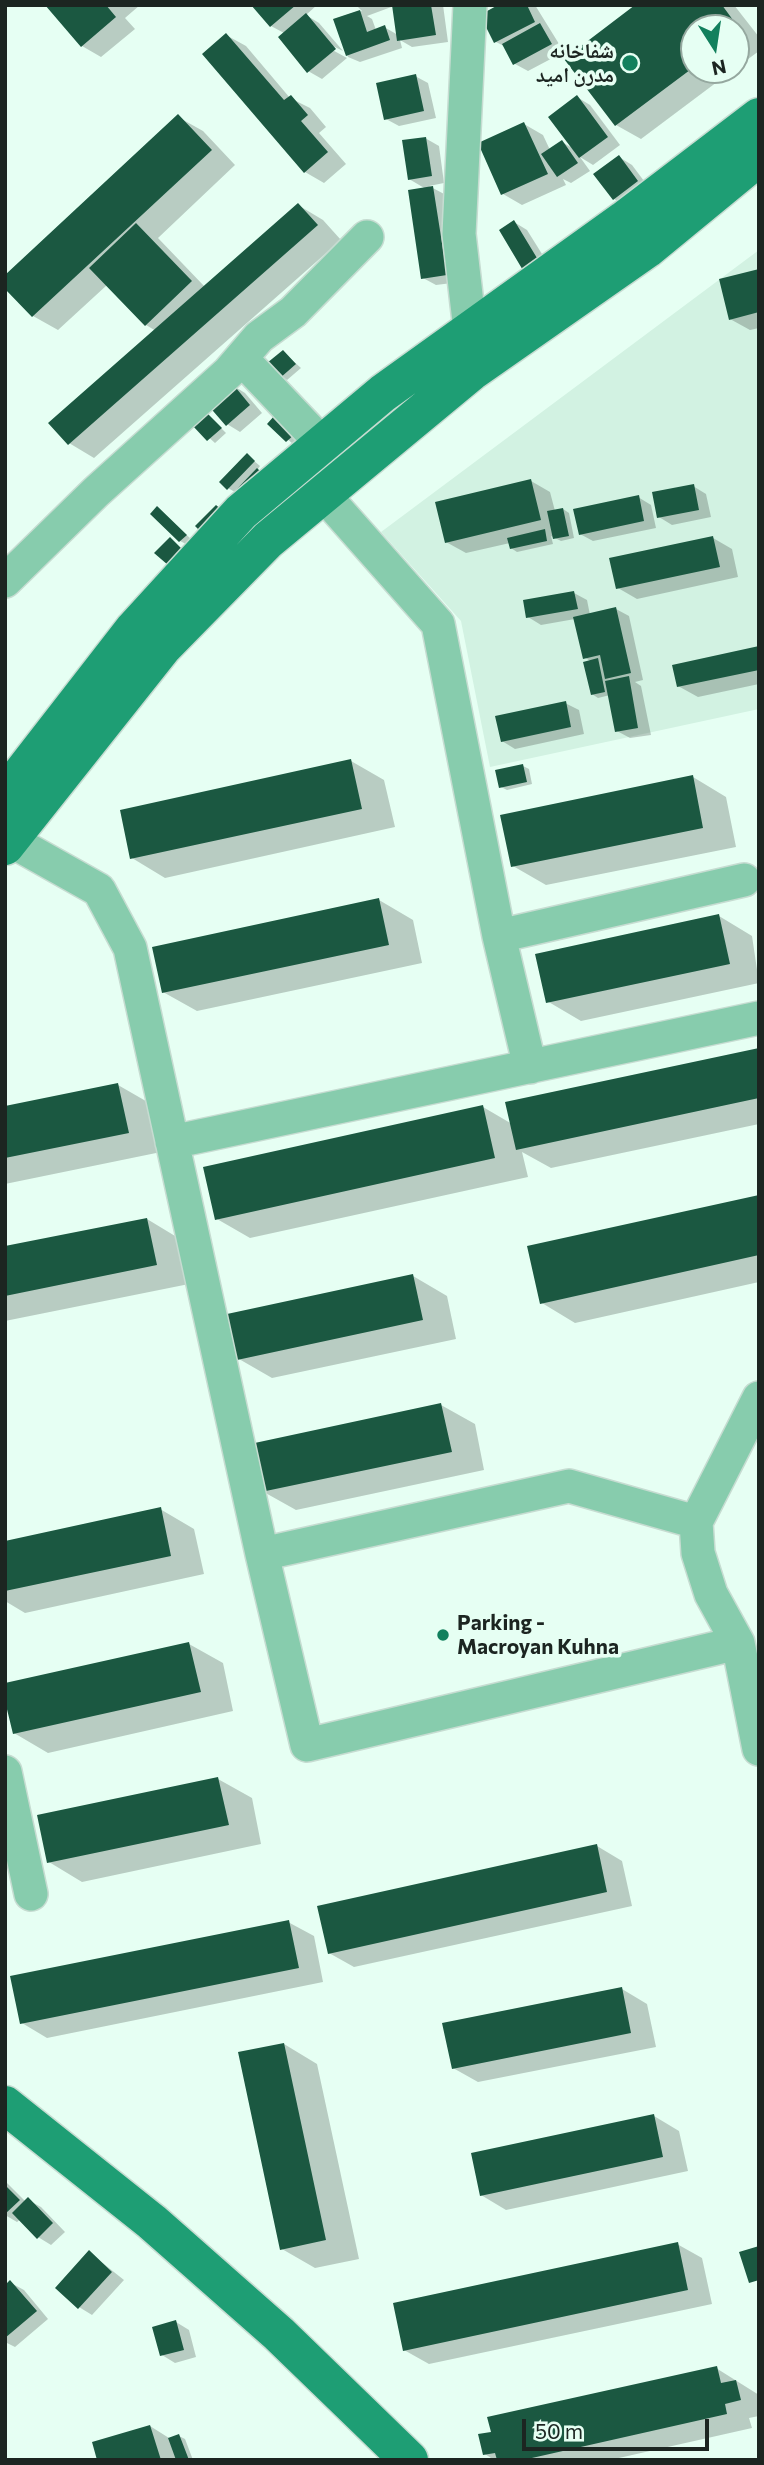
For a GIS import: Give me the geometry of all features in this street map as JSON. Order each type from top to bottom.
[{"type":"main road","points":[[5,794],[134,629],[241,512],[383,393],[624,220],[759,117]]},
{"type":"main road","points":[[8,843],[163,648],[268,540],[471,372],[647,249],[759,157]]},
{"type":"main road","points":[[5,2105],[152,2222],[279,2334],[409,2460]]},
{"type":"main road","points":[[5,2129],[146,2242],[287,2366],[385,2460]]},
{"type":"street","points":[[470,5],[459,234],[470,330]]},
{"type":"street","points":[[5,581],[96,492],[241,358],[259,337],[293,312],[367,237]]},
{"type":"street","points":[[241,358],[315,436],[314,453]]},
{"type":"street","points":[[324,495],[438,624],[499,936],[530,1066]]},
{"type":"street","points":[[8,843],[99,890],[130,948],[262,1554],[307,1745],[738,1643]]},
{"type":"street","points":[[499,936],[744,880]]},
{"type":"street","points":[[172,1142],[759,1018]]},
{"type":"street","points":[[759,1398],[696,1522],[698,1553],[711,1594],[738,1643],[759,1749]]},
{"type":"street","points":[[262,1554],[569,1486],[696,1522]]},
{"type":"street","points":[[5,1772],[31,1894]]},
{"type":"shaded area","points":[[759,250],[759,709],[490,767],[461,621],[381,532]]},
{"type":"building","points":[[45,5],[106,5],[116,17],[81,47]]},
{"type":"building","points":[[251,5],[296,5],[270,27]]},
{"type":"building","points":[[392,5],[431,5],[436,35],[397,41]]},
{"type":"building","points":[[498,5],[527,5],[535,22],[494,43],[480,15]]},
{"type":"building","name":"شفاخانه مدرن امید","points":[[635,5],[722,5],[729,14],[680,14],[680,77],[615,126],[564,59]]},
{"type":"building","points":[[360,10],[367,32],[385,25],[390,40],[346,56],[333,19]]},
{"type":"building","points":[[306,13],[336,49],[307,73],[278,37]]},
{"type":"building","points":[[540,23],[552,44],[513,65],[502,44]]},
{"type":"building","points":[[226,33],[284,100],[291,95],[308,115],[301,121],[328,152],[304,173],[202,54]]},
{"type":"building","points":[[416,74],[424,111],[384,120],[376,83]]},
{"type":"building","points":[[577,95],[608,137],[579,158],[548,117]]},
{"type":"building","points":[[178,114],[212,150],[32,317],[5,289],[5,275]]},
{"type":"building","points":[[524,122],[548,174],[501,195],[478,143]]},
{"type":"building","points":[[426,137],[432,176],[408,180],[402,140]]},
{"type":"building","points":[[562,140],[578,163],[557,177],[541,154]]},
{"type":"building","points":[[619,155],[638,181],[613,200],[593,174]]},
{"type":"building","points":[[433,186],[447,275],[421,279],[408,190]]},
{"type":"building","points":[[298,203],[318,225],[68,445],[48,423]]},
{"type":"building","points":[[514,220],[540,263],[524,272],[499,230]]},
{"type":"building","points":[[136,223],[192,281],[145,326],[89,268]]},
{"type":"building","points":[[759,269],[759,312],[729,320],[719,279]]},
{"type":"building","points":[[283,350],[296,364],[280,378],[267,363]]},
{"type":"building","points":[[232,383],[250,405],[226,426],[207,404]]},
{"type":"building","points":[[206,412],[222,428],[207,441],[192,425]]},
{"type":"building","points":[[275,415],[295,434],[286,442],[267,424]]},
{"type":"building","points":[[247,453],[255,461],[227,490],[219,482]]},
{"type":"building","points":[[257,468],[262,473],[239,497],[234,492]]},
{"type":"building","points":[[531,479],[541,520],[445,543],[435,502]]},
{"type":"building","points":[[694,484],[699,510],[657,518],[652,492]]},
{"type":"building","points":[[639,495],[644,521],[579,535],[573,509]]},
{"type":"building","points":[[216,505],[224,512],[203,534],[195,526]]},
{"type":"building","points":[[157,506],[187,535],[179,542],[150,514]]},
{"type":"building","points":[[563,508],[569,536],[553,539],[547,511]]},
{"type":"building","points":[[545,529],[547,541],[510,549],[507,538]]},
{"type":"building","points":[[713,536],[720,567],[616,589],[609,558]]},
{"type":"building","points":[[170,537],[183,550],[168,565],[154,553]]},
{"type":"building","points":[[574,591],[578,609],[526,618],[523,600]]},
{"type":"building","points":[[616,607],[631,673],[605,679],[600,655],[583,659],[573,617]]},
{"type":"building","points":[[759,646],[759,670],[677,687],[672,665]]},
{"type":"building","points":[[598,658],[605,692],[591,695],[583,662]]},
{"type":"building","points":[[629,676],[638,728],[615,732],[605,681]]},
{"type":"building","points":[[566,701],[571,727],[501,742],[495,716]]},
{"type":"building","points":[[351,759],[362,809],[130,859],[120,810]]},
{"type":"building","points":[[523,764],[527,782],[499,788],[495,770]]},
{"type":"building","points":[[693,775],[703,828],[511,867],[500,815]]},
{"type":"building","points":[[379,898],[389,945],[162,993],[152,947]]},
{"type":"building","points":[[719,914],[730,964],[546,1003],[535,954]]},
{"type":"building","points":[[759,1048],[759,1098],[516,1150],[505,1102]]},
{"type":"building","points":[[118,1083],[129,1133],[5,1158],[5,1106]]},
{"type":"building","points":[[483,1105],[495,1158],[215,1220],[203,1167]]},
{"type":"building","points":[[759,1195],[759,1255],[540,1304],[527,1246]]},
{"type":"building","points":[[147,1218],[157,1265],[5,1296],[5,1246]]},
{"type":"building","points":[[413,1274],[423,1320],[237,1360],[227,1314]]},
{"type":"building","points":[[441,1403],[452,1452],[261,1492],[250,1444]]},
{"type":"building","points":[[161,1507],[171,1556],[5,1591],[5,1541]]},
{"type":"building","points":[[189,1642],[201,1692],[13,1734],[5,1701],[5,1683]]},
{"type":"building","points":[[218,1777],[229,1825],[47,1863],[37,1815]]},
{"type":"building","points":[[597,1844],[607,1892],[328,1954],[317,1906]]},
{"type":"building","points":[[289,1920],[299,1968],[20,2024],[10,1976]]},
{"type":"building","points":[[622,1987],[631,2033],[452,2069],[442,2023]]},
{"type":"building","points":[[284,2043],[326,2240],[280,2250],[238,2052]]},
{"type":"building","points":[[654,2114],[663,2157],[480,2196],[471,2153]]},
{"type":"building","points":[[5,2185],[20,2200],[5,2214]]},
{"type":"building","points":[[28,2197],[53,2223],[37,2239],[12,2213]]},
{"type":"building","points":[[678,2242],[688,2290],[403,2351],[393,2303]]},
{"type":"building","points":[[759,2246],[759,2280],[749,2283],[739,2252]]},
{"type":"building","points":[[89,2250],[112,2272],[78,2309],[55,2288]]},
{"type":"building","points":[[10,2280],[37,2311],[5,2338],[5,2285]]},
{"type":"building","points":[[176,2320],[184,2350],[160,2356],[152,2327]]},
{"type":"building","points":[[717,2366],[721,2383],[736,2380],[741,2400],[725,2404],[727,2414],[523,2460],[497,2460],[495,2453],[483,2455],[478,2434],[491,2432],[487,2417]]},
{"type":"building","points":[[150,2425],[161,2460],[97,2460],[92,2442]]},
{"type":"building","points":[[179,2434],[189,2460],[176,2460],[168,2438]]},
{"type":"place","name":"شفاخانه مدرن امید","points":[[630,63]]},
{"type":"place","name":"Parking - Macroyan Kuhna","points":[[443,1635]]}]
